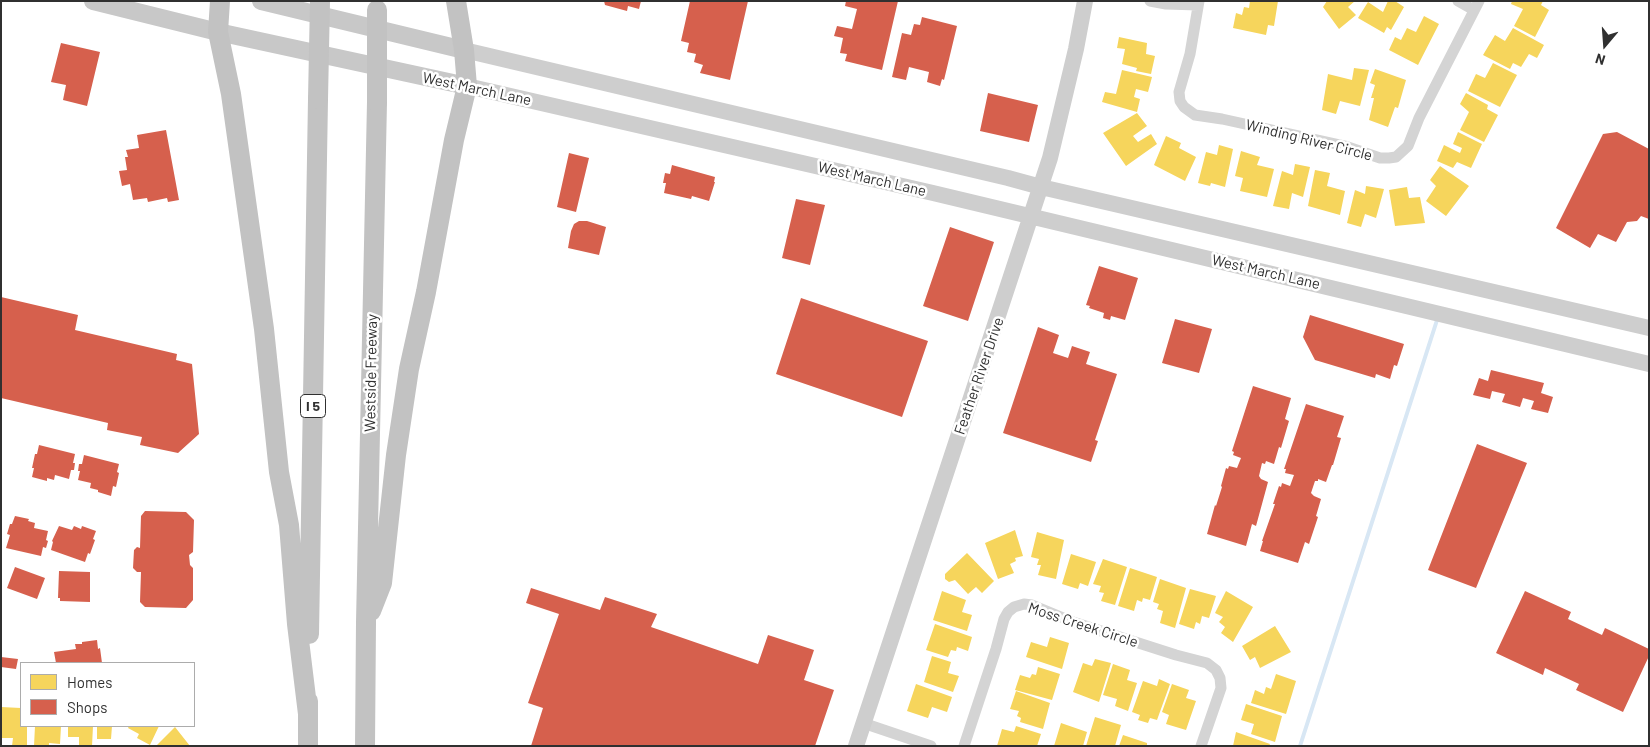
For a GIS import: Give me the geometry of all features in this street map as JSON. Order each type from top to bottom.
[{"type":"highway","points":[[220,1],[218,32],[231,94],[264,329],[279,472],[289,525],[297,624],[308,714]]},
{"type":"highway","name":"I 5","points":[[308,746],[320,1]]},
{"type":"highway","points":[[366,622],[382,583],[396,455],[409,369],[426,292],[454,140],[467,86],[464,50],[456,1]]},
{"type":"highway","name":"Westside Freeway","points":[[365,746],[377,102],[377,6]]},
{"type":"main road","name":"West March Lane","points":[[93,1],[218,32],[772,155],[1649,364]]},
{"type":"main road","points":[[261,1],[1041,187],[1649,328]]},
{"type":"main road","name":"Feather River Drive","points":[[856,746],[1050,158],[1076,49],[1085,1]]},
{"type":"street","name":"Winding River Circle","points":[[1150,1],[1166,4],[1198,3],[1190,54],[1178,92],[1180,101],[1191,113],[1345,146],[1380,158],[1396,156],[1408,146],[1419,118],[1477,6]]},
{"type":"street","points":[[1458,1],[1477,6]]},
{"type":"street","name":"Moss Creek Circle","points":[[964,746],[1004,619],[1014,607],[1024,604],[1032,605],[1073,622],[1212,666],[1220,678],[1221,688],[1201,746]]},
{"type":"street","points":[[863,723],[931,746]]},
{"type":"building: Homes","points":[[1250,1],[1278,1],[1274,26],[1268,25],[1266,35],[1233,28],[1236,13],[1242,15],[1244,7],[1249,8]]},
{"type":"building: Homes","points":[[1327,1],[1355,1],[1348,7],[1356,15],[1339,29],[1323,7]]},
{"type":"building: Homes","points":[[1388,1],[1395,1],[1404,7],[1391,30],[1387,27],[1384,33],[1358,18],[1368,2],[1383,12]]},
{"type":"building: Homes","points":[[1512,1],[1543,1],[1541,5],[1549,10],[1535,37],[1514,26],[1523,9],[1511,4]]},
{"type":"building: Homes","points":[[1424,16],[1439,24],[1418,65],[1389,50],[1395,37],[1401,40],[1407,28],[1416,32]]},
{"type":"building: Homes","points":[[1513,28],[1544,45],[1537,58],[1529,54],[1521,67],[1513,63],[1510,69],[1483,55],[1495,35],[1505,41]]},
{"type":"building: Homes","points":[[1119,37],[1147,43],[1146,54],[1155,56],[1151,74],[1136,71],[1137,68],[1122,64],[1125,49],[1117,48]]},
{"type":"building: Homes","points":[[1493,63],[1517,75],[1500,107],[1468,91],[1476,74],[1485,78]]},
{"type":"building: Homes","points":[[1354,68],[1369,70],[1360,106],[1340,101],[1336,114],[1322,110],[1328,74],[1352,80]]},
{"type":"building: Homes","points":[[1375,69],[1406,80],[1398,108],[1395,107],[1388,127],[1369,120],[1374,98],[1371,98],[1375,85],[1370,83]]},
{"type":"building: Homes","points":[[1122,70],[1152,77],[1148,92],[1136,89],[1134,97],[1140,99],[1137,112],[1102,102],[1105,92],[1116,94]]},
{"type":"building: Homes","points":[[1466,93],[1488,105],[1487,109],[1498,115],[1484,142],[1460,130],[1469,112],[1460,104]]},
{"type":"building: Homes","points":[[1137,113],[1147,126],[1133,136],[1138,142],[1151,134],[1157,144],[1126,166],[1103,133]]},
{"type":"building: Homes","points":[[1458,132],[1482,144],[1471,168],[1457,162],[1453,168],[1437,161],[1444,145],[1460,153],[1462,148],[1453,144]]},
{"type":"building: Homes","points":[[1166,136],[1181,143],[1179,148],[1196,157],[1185,181],[1154,165]]},
{"type":"building: Homes","points":[[1219,145],[1233,149],[1225,187],[1211,183],[1210,186],[1198,183],[1206,152],[1217,155]]},
{"type":"building: Homes","points":[[1241,151],[1260,157],[1257,165],[1274,169],[1267,197],[1240,191],[1243,178],[1235,176]]},
{"type":"building: Homes","points":[[1295,164],[1310,167],[1303,197],[1292,193],[1289,209],[1273,206],[1282,171],[1293,175]]},
{"type":"building: Homes","points":[[1440,166],[1469,186],[1446,216],[1426,201],[1436,186],[1430,180]]},
{"type":"building: Homes","points":[[1315,170],[1330,173],[1327,186],[1345,191],[1340,215],[1308,206]]},
{"type":"building: Homes","points":[[1366,186],[1384,189],[1376,218],[1365,214],[1361,227],[1347,223],[1355,190],[1365,194]]},
{"type":"building: Homes","points":[[1407,187],[1409,198],[1420,197],[1425,223],[1395,226],[1389,190]]},
{"type":"building: Homes","points":[[1015,530],[1023,556],[1015,558],[1016,561],[1010,564],[1014,573],[998,579],[985,543]]},
{"type":"building: Homes","points":[[1037,532],[1064,540],[1056,579],[1038,575],[1041,565],[1037,565],[1039,559],[1031,557]]},
{"type":"building: Homes","points":[[967,553],[994,581],[982,593],[976,587],[968,594],[955,580],[949,582],[945,579],[945,574]]},
{"type":"building: Homes","points":[[1071,554],[1096,562],[1088,586],[1080,583],[1078,589],[1062,584]]},
{"type":"building: Homes","points":[[1103,559],[1127,567],[1115,605],[1101,601],[1104,593],[1099,592],[1101,586],[1093,584]]},
{"type":"building: Homes","points":[[1130,568],[1157,577],[1150,600],[1143,598],[1142,602],[1137,600],[1134,611],[1118,606]]},
{"type":"building: Homes","points":[[1160,579],[1186,588],[1175,628],[1160,623],[1163,611],[1157,609],[1159,604],[1153,602]]},
{"type":"building: Homes","points":[[1190,589],[1216,596],[1209,618],[1202,616],[1200,624],[1196,622],[1194,629],[1179,624]]},
{"type":"building: Homes","points":[[942,591],[966,600],[962,612],[972,615],[967,631],[933,620]]},
{"type":"building: Homes","points":[[1226,591],[1253,607],[1233,642],[1221,633],[1225,627],[1219,622],[1223,617],[1215,613]]},
{"type":"building: Homes","points":[[935,624],[972,637],[968,651],[957,647],[956,651],[951,650],[948,657],[926,650]]},
{"type":"building: Homes","points":[[1275,626],[1291,652],[1260,668],[1255,657],[1250,660],[1242,646]]},
{"type":"building: Homes","points":[[1050,637],[1069,643],[1062,669],[1026,657],[1031,642],[1047,647]]},
{"type":"building: Homes","points":[[932,656],[951,662],[948,673],[959,676],[953,692],[924,682]]},
{"type":"building: Homes","points":[[1095,659],[1111,663],[1099,702],[1073,692],[1083,663],[1092,666]]},
{"type":"building: Homes","points":[[1113,664],[1130,670],[1127,680],[1137,683],[1128,711],[1115,706],[1117,699],[1103,695]]},
{"type":"building: Homes","points":[[1038,667],[1060,674],[1052,700],[1015,690],[1020,675],[1030,678],[1032,674],[1036,675]]},
{"type":"building: Homes","points":[[1276,674],[1296,681],[1286,714],[1251,703],[1255,690],[1264,694],[1266,687],[1271,689]]},
{"type":"building: Homes","points":[[1159,679],[1170,684],[1157,720],[1150,718],[1148,723],[1138,720],[1140,715],[1132,712],[1143,681],[1157,686]]},
{"type":"building: Homes","points":[[916,684],[952,697],[947,712],[932,707],[928,718],[907,711]]},
{"type":"building: Homes","points":[[1172,684],[1189,690],[1186,698],[1196,701],[1186,730],[1166,724],[1169,715],[1162,712]]},
{"type":"building: Homes","points":[[1016,691],[1050,703],[1043,729],[1020,722],[1021,718],[1017,716],[1019,711],[1010,709]]},
{"type":"building: Homes","points":[[1246,704],[1282,716],[1275,742],[1251,734],[1254,724],[1241,720]]},
{"type":"building: Homes","points":[[1,707],[20,708],[20,727],[27,727],[27,746],[12,746],[13,738],[1,738]]},
{"type":"building: Homes","points":[[1095,717],[1121,725],[1115,746],[1086,746]]},
{"type":"building: Homes","points":[[1061,723],[1087,732],[1083,746],[1054,746]]},
{"type":"building: Homes","points":[[1016,726],[1041,734],[1037,746],[997,746],[1002,729],[1014,732]]},
{"type":"building: Homes","points":[[35,727],[61,727],[60,744],[49,743],[49,746],[34,746]]},
{"type":"building: Homes","points":[[68,727],[93,727],[92,746],[79,746],[79,737],[68,737]]},
{"type":"building: Homes","points":[[97,727],[112,727],[111,739],[97,739]]},
{"type":"building: Homes","points":[[159,727],[150,745],[137,738],[139,734],[128,728]]},
{"type":"building: Homes","points":[[175,727],[190,746],[156,746]]},
{"type":"building: Homes","points":[[1236,732],[1270,744],[1269,746],[1233,746]]},
{"type":"building: Homes","points":[[1123,735],[1147,743],[1147,746],[1119,746]]},
{"type":"building: Shops","points":[[604,1],[641,1],[639,9],[628,6],[627,11],[605,5]]},
{"type":"building: Shops","points":[[690,1],[748,1],[730,80],[700,73],[703,65],[694,62],[696,54],[687,52],[689,43],[681,41]]},
{"type":"building: Shops","points":[[846,1],[898,1],[882,70],[845,61],[847,54],[840,53],[843,38],[834,36],[837,26],[852,29],[857,9],[845,6]]},
{"type":"building: Shops","points":[[922,17],[957,26],[944,80],[942,79],[940,86],[927,82],[929,72],[909,67],[906,80],[892,77],[902,33],[911,35],[914,24],[920,25]]},
{"type":"building: Shops","points":[[61,43],[100,52],[87,106],[63,100],[66,85],[51,82]]},
{"type":"building: Shops","points":[[988,93],[1038,105],[1029,142],[980,131]]},
{"type":"building: Shops","points":[[166,130],[179,200],[168,202],[167,198],[148,202],[147,198],[133,200],[130,184],[122,186],[119,171],[127,170],[125,157],[128,157],[126,150],[139,148],[137,135]]},
{"type":"building: Shops","points":[[1617,132],[1649,149],[1649,219],[1641,216],[1637,221],[1627,222],[1616,242],[1598,234],[1590,248],[1556,228],[1603,134]]},
{"type":"building: Shops","points":[[569,153],[589,158],[576,212],[557,207]]},
{"type":"building: Shops","points":[[672,165],[715,177],[709,201],[692,196],[691,199],[664,193],[665,173],[670,174]]},
{"type":"building: Shops","points":[[796,199],[825,205],[810,265],[782,258]]},
{"type":"building: Shops","points":[[579,221],[587,221],[606,227],[599,255],[568,248],[571,231],[574,224]]},
{"type":"building: Shops","points":[[950,227],[994,242],[968,321],[923,306]]},
{"type":"building: Shops","points":[[1099,266],[1138,278],[1125,320],[1111,316],[1110,320],[1103,318],[1104,313],[1089,308],[1090,306],[1086,305]]},
{"type":"building: Shops","points":[[1,297],[78,315],[75,330],[177,354],[176,360],[192,364],[199,434],[178,453],[140,445],[142,437],[107,430],[108,423],[1,398]]},
{"type":"building: Shops","points":[[801,298],[928,341],[902,417],[776,374]]},
{"type":"building: Shops","points":[[1310,315],[1404,344],[1397,366],[1394,365],[1390,379],[1376,374],[1375,378],[1315,360],[1303,337]]},
{"type":"building: Shops","points":[[1175,319],[1212,329],[1199,373],[1162,363]]},
{"type":"building: Shops","points":[[1038,327],[1059,335],[1053,353],[1068,358],[1072,346],[1090,352],[1086,364],[1117,374],[1095,440],[1098,441],[1091,462],[1003,433]]},
{"type":"building: Shops","points":[[1491,370],[1544,383],[1541,393],[1553,397],[1548,413],[1531,409],[1534,401],[1523,398],[1520,407],[1502,402],[1505,394],[1492,391],[1490,399],[1473,395],[1479,378],[1488,381]]},
{"type":"building: Shops","points":[[1253,386],[1291,398],[1285,419],[1289,421],[1274,464],[1266,461],[1265,464],[1262,463],[1259,476],[1268,482],[1256,526],[1252,524],[1246,546],[1207,534],[1226,468],[1228,469],[1229,466],[1237,468],[1241,458],[1233,455],[1234,452],[1232,451]]},
{"type":"building: Shops","points":[[1306,404],[1344,416],[1337,437],[1341,438],[1326,482],[1318,479],[1318,481],[1315,481],[1311,493],[1321,499],[1316,516],[1318,517],[1309,544],[1305,542],[1298,563],[1260,551],[1279,486],[1281,487],[1282,483],[1290,486],[1294,475],[1285,473],[1286,469],[1284,469]]},
{"type":"building: Shops","points":[[1477,444],[1527,463],[1476,588],[1428,570]]},
{"type":"building: Shops","points":[[39,445],[75,454],[74,470],[71,470],[69,479],[55,475],[54,480],[47,478],[47,481],[32,477],[35,454],[37,454]]},
{"type":"building: Shops","points":[[84,455],[119,464],[116,487],[113,486],[111,496],[90,488],[91,483],[78,480],[79,464],[82,464]]},
{"type":"building: Shops","points":[[145,511],[186,512],[194,520],[193,552],[189,555],[190,565],[193,568],[193,600],[186,608],[145,607],[140,602],[141,572],[137,572],[133,568],[134,550],[137,547],[140,548],[141,516]]},
{"type":"building: Shops","points":[[15,516],[29,519],[28,521],[35,523],[34,528],[48,531],[46,540],[48,541],[46,548],[43,547],[41,556],[6,548],[10,535],[7,534]]},
{"type":"building: Shops","points":[[59,526],[72,530],[74,526],[81,529],[82,526],[96,531],[93,539],[95,540],[85,562],[51,550],[52,541]]},
{"type":"building: Shops","points":[[15,567],[45,578],[37,599],[7,588]]},
{"type":"building: Shops","points":[[59,571],[90,572],[90,602],[60,601],[60,598],[58,598]]},
{"type":"building: Shops","points":[[531,588],[600,610],[605,597],[657,614],[651,627],[758,664],[768,635],[814,650],[804,680],[834,690],[815,746],[531,746],[543,708],[528,703],[559,614],[526,603]]},
{"type":"building: Shops","points":[[1525,591],[1571,612],[1568,619],[1602,635],[1605,628],[1649,649],[1649,656],[1623,712],[1576,690],[1579,684],[1545,668],[1543,675],[1496,653]]},
{"type":"building: Shops","points":[[97,640],[102,662],[56,662],[54,652],[76,649],[75,644],[82,644],[82,642]]},
{"type":"building: Shops","points":[[1,657],[18,659],[16,669],[1,667]]},
{"type":"waterway","points":[[1300,746],[1438,317]]}]
